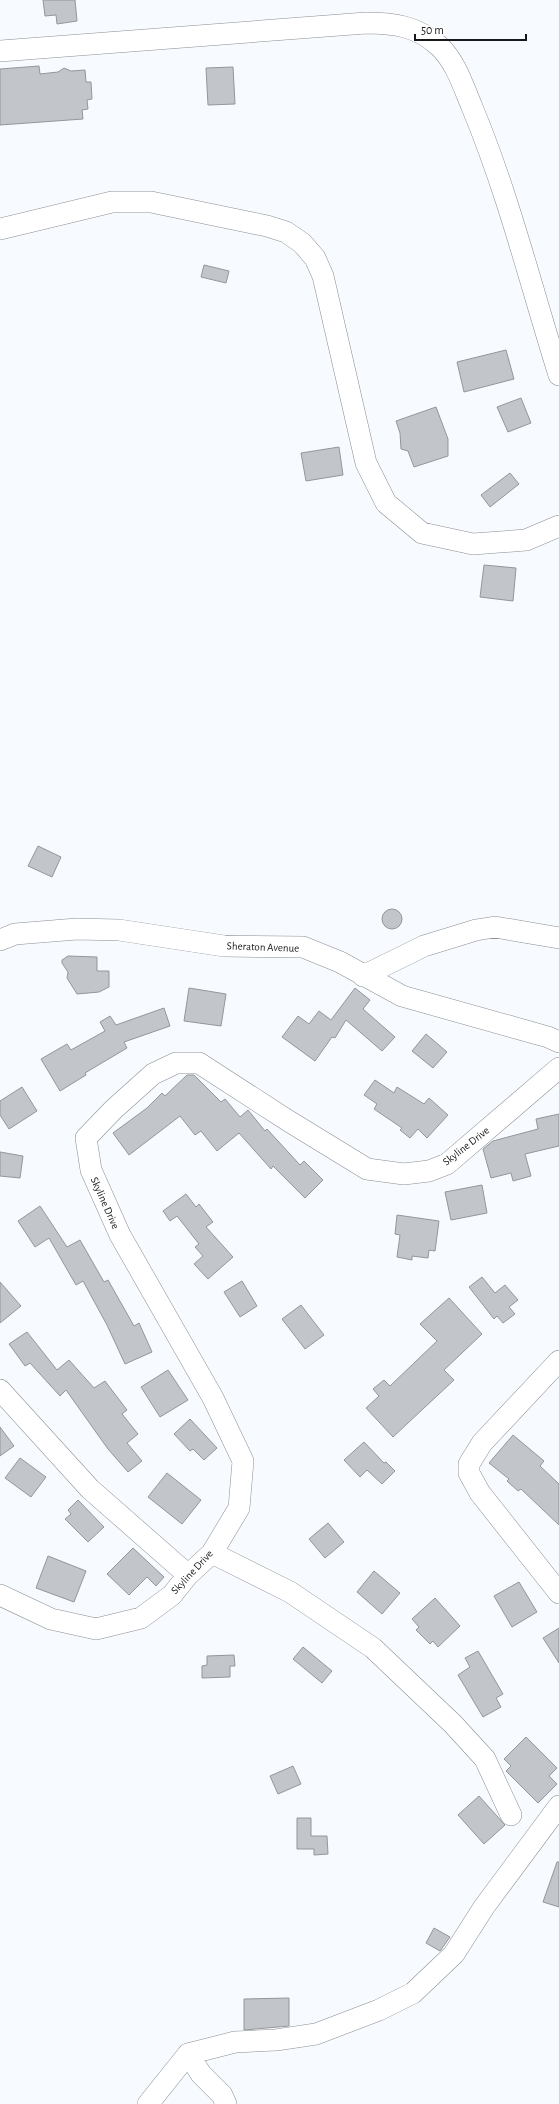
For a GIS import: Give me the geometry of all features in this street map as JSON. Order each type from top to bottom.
[{"type":"street","points":[[0,51],[366,23],[392,23],[418,31],[439,46],[455,68],[485,139],[559,375]]},
{"type":"street","points":[[0,229],[112,202],[151,202],[267,226],[286,232],[302,243],[315,258],[323,276],[366,463],[386,502],[422,534],[472,544],[526,540],[559,526]]},
{"type":"street","points":[[363,976],[424,946],[476,930],[495,927],[559,938]]},
{"type":"street","name":"Sheraton Avenue","points":[[0,940],[15,934],[77,929],[119,930],[224,946],[303,947],[340,962],[363,976],[402,996],[548,1037],[559,1042]]},
{"type":"street","name":"Skyline Drive","points":[[0,1595],[51,1619],[96,1629],[140,1618],[172,1595],[188,1575],[212,1553],[239,1508],[243,1461],[213,1398],[120,1235],[91,1170],[86,1138],[114,1109],[153,1074],[176,1063],[199,1063],[287,1120],[367,1169],[404,1174],[429,1171],[447,1164],[559,1068]]},
{"type":"street","points":[[559,1361],[482,1443],[469,1464],[468,1473],[480,1493],[559,1593]]},
{"type":"street","points":[[0,1390],[90,1490],[188,1575]]},
{"type":"street","points":[[212,1553],[290,1592],[373,1648],[453,1724],[485,1759],[511,1815]]},
{"type":"street","points":[[148,2104],[188,2054],[235,2042],[276,2040],[316,2034],[379,2010],[413,1993],[454,1954],[484,1908],[559,1806]]},
{"type":"street","points":[[188,2054],[201,2074],[222,2095],[226,2104]]},
{"type":"building","points":[[43,0],[75,0],[77,21],[57,24],[56,15],[45,16]]},
{"type":"building","points":[[39,66],[40,74],[58,72],[64,68],[71,71],[85,70],[86,82],[91,82],[92,99],[87,100],[88,109],[82,110],[83,119],[0,125],[0,69]]},
{"type":"building","points":[[233,67],[235,104],[208,105],[206,68]]},
{"type":"building","points":[[204,265],[229,271],[226,283],[201,277]]},
{"type":"building","points":[[506,350],[514,379],[464,392],[457,362]]},
{"type":"building","points":[[521,398],[531,423],[508,432],[497,407]]},
{"type":"building","points":[[436,407],[448,439],[448,456],[414,467],[408,451],[401,449],[400,433],[396,421]]},
{"type":"building","points":[[339,447],[343,475],[306,481],[301,453]]},
{"type":"building","points":[[510,473],[519,484],[490,507],[481,495]]},
{"type":"building","points":[[484,565],[516,568],[513,601],[480,597]]},
{"type":"building","points":[[38,846],[61,857],[52,877],[28,866]]},
{"type":"building","points":[[392,909],[399,912],[402,919],[399,926],[392,929],[385,926],[382,919],[385,912]]},
{"type":"building","points":[[68,956],[97,957],[97,971],[109,971],[109,987],[99,992],[77,994],[67,978],[68,972],[62,963],[62,960]]},
{"type":"building","points":[[189,988],[226,994],[221,1026],[184,1021]]},
{"type":"building","points":[[355,988],[370,1000],[363,1009],[395,1037],[382,1051],[346,1020],[335,1038],[332,1037],[315,1061],[282,1037],[298,1016],[309,1024],[319,1011],[331,1020]]},
{"type":"building","points":[[164,1008],[170,1026],[124,1042],[127,1048],[85,1073],[86,1075],[60,1091],[41,1059],[67,1044],[71,1050],[105,1031],[100,1022],[110,1016],[116,1025]]},
{"type":"building","points":[[426,1034],[447,1052],[433,1068],[412,1051]]},
{"type":"building","points":[[187,1075],[194,1075],[221,1102],[225,1099],[240,1117],[248,1110],[265,1131],[267,1129],[300,1165],[304,1161],[323,1180],[305,1198],[273,1166],[271,1169],[239,1133],[217,1151],[201,1131],[195,1135],[180,1116],[129,1155],[113,1133],[147,1108],[162,1093],[165,1096]]},
{"type":"building","points":[[375,1080],[394,1093],[397,1087],[424,1104],[429,1098],[448,1115],[427,1138],[418,1129],[410,1138],[400,1130],[402,1128],[374,1109],[377,1104],[364,1095]]},
{"type":"building","points":[[22,1087],[37,1111],[9,1129],[0,1115],[0,1101]]},
{"type":"building","points":[[559,1114],[559,1146],[525,1154],[531,1176],[513,1181],[511,1173],[491,1178],[483,1149],[493,1141],[538,1129],[536,1119]]},
{"type":"building","points":[[0,1152],[23,1156],[20,1178],[0,1176]]},
{"type":"building","points":[[482,1185],[487,1213],[451,1220],[445,1192]]},
{"type":"building","points":[[186,1194],[196,1207],[199,1204],[213,1222],[206,1227],[233,1257],[208,1279],[194,1264],[203,1256],[195,1247],[199,1244],[177,1216],[170,1221],[163,1211]]},
{"type":"building","points":[[40,1206],[67,1247],[80,1240],[104,1282],[108,1280],[134,1326],[139,1323],[152,1352],[125,1364],[107,1325],[83,1281],[76,1285],[49,1238],[35,1247],[18,1221]]},
{"type":"building","points":[[397,1215],[439,1221],[435,1251],[429,1250],[428,1258],[412,1256],[412,1260],[397,1257],[400,1235],[395,1234]]},
{"type":"building","points":[[482,1277],[495,1293],[505,1285],[518,1300],[509,1307],[515,1314],[503,1323],[497,1316],[494,1319],[469,1287]]},
{"type":"building","points":[[242,1281],[257,1306],[240,1317],[224,1292]]},
{"type":"building","points":[[0,1282],[21,1306],[0,1323]]},
{"type":"building","points":[[449,1298],[482,1334],[444,1370],[454,1380],[393,1437],[366,1408],[379,1396],[373,1389],[384,1380],[390,1386],[437,1341],[420,1324]]},
{"type":"building","points":[[301,1305],[324,1335],[305,1349],[282,1319]]},
{"type":"building","points":[[27,1332],[57,1370],[69,1360],[94,1388],[105,1381],[127,1410],[122,1414],[138,1434],[127,1443],[142,1461],[128,1472],[108,1449],[66,1390],[60,1396],[30,1363],[25,1366],[9,1344]]},
{"type":"building","points":[[168,1370],[188,1400],[160,1417],[141,1387]]},
{"type":"building","points":[[190,1419],[217,1448],[204,1460],[193,1449],[190,1451],[174,1434]]},
{"type":"building","points":[[0,1427],[14,1446],[0,1456]]},
{"type":"building","points":[[513,1435],[544,1461],[540,1466],[559,1484],[559,1525],[521,1489],[518,1491],[507,1481],[509,1479],[489,1463]]},
{"type":"building","points":[[364,1442],[384,1463],[386,1462],[395,1471],[382,1484],[367,1470],[360,1477],[344,1460]]},
{"type":"building","points":[[20,1458],[46,1477],[31,1497],[5,1478]]},
{"type":"building","points":[[167,1473],[201,1500],[182,1524],[148,1497]]},
{"type":"building","points":[[78,1500],[104,1527],[88,1542],[65,1519],[71,1514],[68,1510]]},
{"type":"building","points":[[328,1523],[344,1542],[325,1558],[309,1539]]},
{"type":"building","points":[[133,1548],[164,1577],[156,1586],[147,1577],[129,1595],[107,1574]]},
{"type":"building","points":[[48,1556],[86,1571],[74,1602],[36,1588]]},
{"type":"building","points":[[374,1571],[400,1593],[382,1614],[357,1592]]},
{"type":"building","points":[[519,1582],[537,1612],[512,1627],[494,1596]]},
{"type":"building","points":[[435,1598],[460,1626],[438,1647],[433,1641],[430,1644],[416,1630],[419,1627],[412,1619]]},
{"type":"building","points":[[559,1628],[559,1663],[543,1638]]},
{"type":"building","points":[[303,1647],[332,1671],[322,1683],[293,1659]]},
{"type":"building","points":[[478,1651],[503,1694],[496,1698],[501,1707],[483,1717],[458,1675],[470,1667],[465,1658]]},
{"type":"building","points":[[234,1655],[235,1666],[230,1666],[230,1677],[202,1678],[202,1666],[207,1665],[207,1656]]},
{"type":"building","points":[[526,1737],[557,1768],[549,1776],[557,1784],[538,1803],[506,1771],[511,1766],[504,1759]]},
{"type":"building","points":[[293,1766],[301,1784],[278,1794],[270,1776]]},
{"type":"building","points":[[479,1796],[505,1825],[484,1844],[458,1815]]},
{"type":"building","points":[[297,1818],[311,1818],[311,1836],[327,1836],[328,1854],[314,1855],[314,1849],[297,1849]]},
{"type":"building","points":[[557,1862],[559,1862],[559,1907],[543,1902]]},
{"type":"building","points":[[434,1928],[450,1937],[440,1951],[426,1943]]},
{"type":"building","points":[[289,1998],[289,2026],[244,2030],[244,1999]]}]
